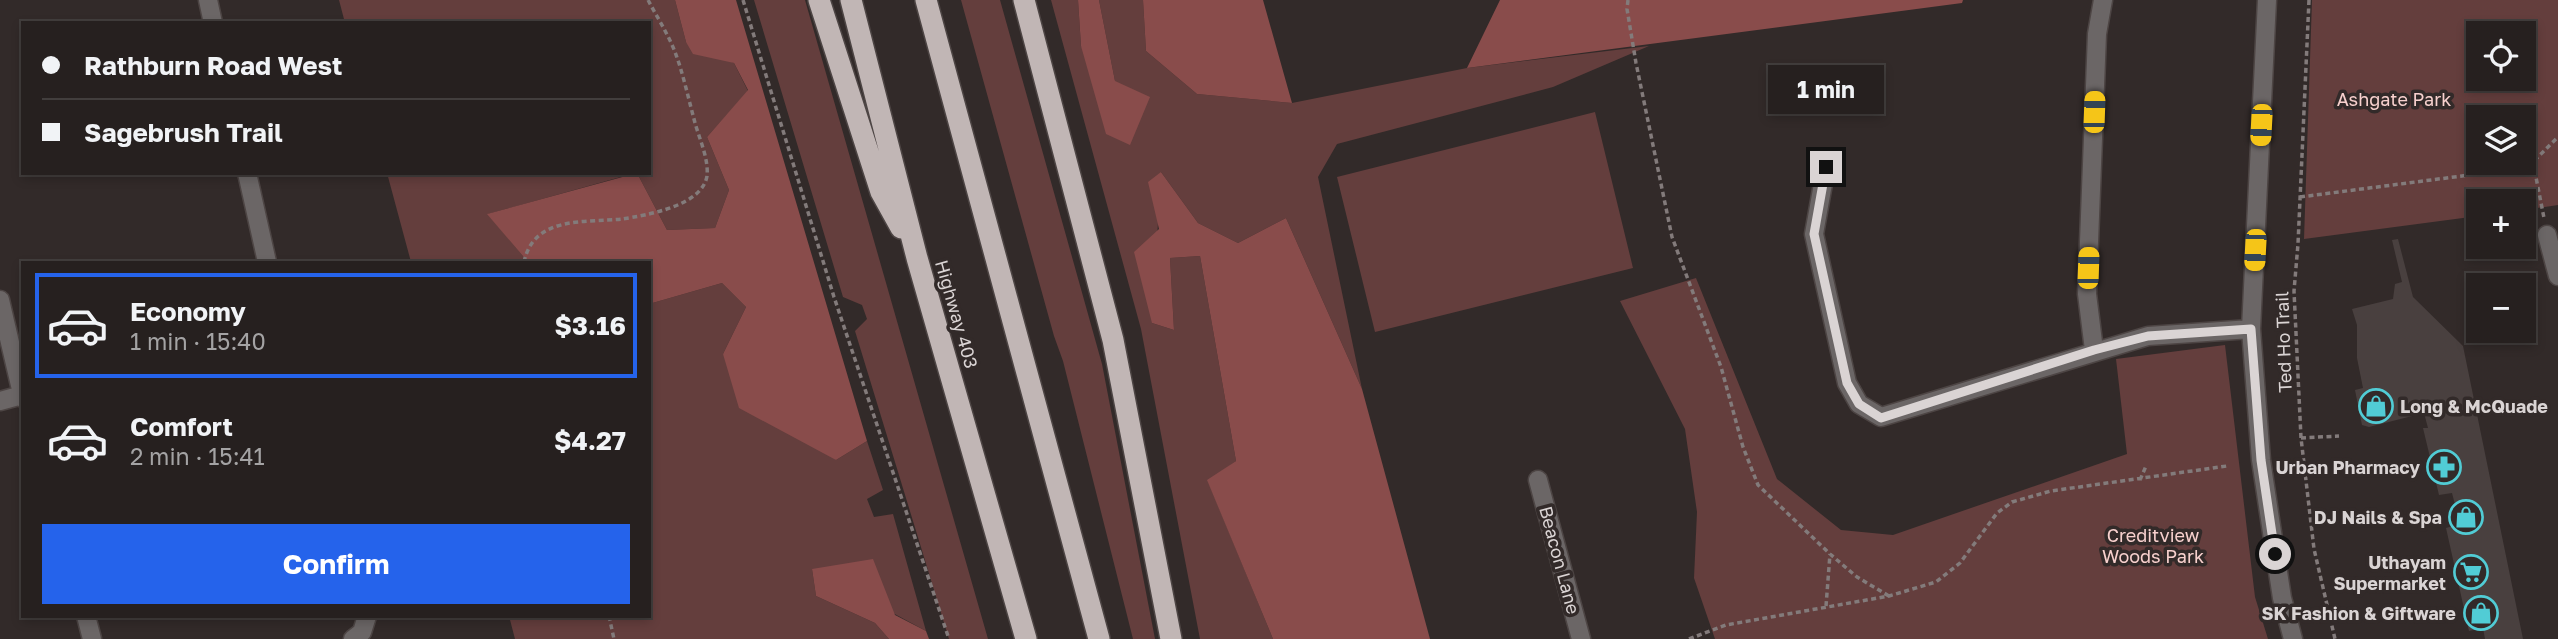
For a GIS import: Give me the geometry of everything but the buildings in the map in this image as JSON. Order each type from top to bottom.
[{"type":"highway","points":[[819,0],[881,192],[917,258]]},
{"type":"highway","name":"Highway 403","points":[[851,0],[917,258],[1026,639]]},
{"type":"highway","points":[[926,0],[1099,639]]},
{"type":"highway","points":[[1024,0],[1113,340],[1171,639]]},
{"type":"street","points":[[208,0],[213,21]]},
{"type":"street","points":[[2094,350],[2087,294],[2097,34],[2103,0]]},
{"type":"street","points":[[2267,0],[2251,329],[2263,472],[2282,598],[2293,639]]},
{"type":"street","points":[[1826,167],[1814,234],[1847,383],[1859,404],[1881,418],[2094,350],[2148,336],[2251,329]]},
{"type":"street","points":[[247,175],[267,261]]},
{"type":"street","points":[[2547,235],[2558,276]]},
{"type":"street","points":[[0,300],[21,393]]},
{"type":"street","points":[[0,401],[21,397]]},
{"type":"street","name":"Beacon Lane","points":[[1538,480],[1581,639]]},
{"type":"street","points":[[87,618],[92,639]]},
{"type":"street","points":[[352,639],[362,632],[366,618]]},
{"type":"path","points":[[524,261],[535,240],[551,228],[574,221],[623,219],[677,205],[697,195],[703,186],[706,164],[675,52],[648,0]]},
{"type":"path","points":[[743,0],[834,297],[949,639]]},
{"type":"path","points":[[1628,0],[1627,9],[1636,63],[1672,237],[1721,367],[1743,447],[1758,485],[1857,577],[1889,596]]},
{"type":"path","name":"Ted Ho Trail","points":[[2309,0],[2294,291],[2301,438],[2314,549],[2335,639]]},
{"type":"path","points":[[2536,159],[2558,137]]},
{"type":"path","points":[[2300,197],[2469,175]]},
{"type":"path","points":[[2535,175],[2547,235]]},
{"type":"path","points":[[2301,438],[2339,436]]},
{"type":"path","points":[[2140,480],[2146,466]]},
{"type":"path","points":[[1689,639],[1726,625],[1889,596],[1936,582],[1960,563],[1997,513],[2012,502],[2051,491],[2227,466]]},
{"type":"path","points":[[1826,606],[1830,554]]},
{"type":"path","points":[[610,618],[614,639]]},
{"type":"green space","points":[[339,0],[675,0],[686,42],[734,63],[748,91],[707,137],[729,190],[715,228],[667,230],[638,175],[651,175],[651,21],[344,21]]},
{"type":"green space","points":[[754,0],[805,0],[988,639],[949,639],[855,331],[867,319],[862,305],[843,297]]},
{"type":"green space","points":[[961,0],[1000,0],[1102,364],[1155,639],[1133,639],[1063,361]]},
{"type":"green space","points":[[1051,0],[1078,0],[1081,46],[1115,81],[1099,0],[1143,0],[1146,51],[1197,94],[1292,103],[1467,68],[1649,46],[1553,87],[1337,144],[1318,177],[1362,389],[1286,218],[1238,243],[1198,223],[1161,172],[1152,323],[1174,330],[1170,258],[1200,256],[1236,461],[1208,481],[1273,639],[1200,639],[1141,329]]},
{"type":"green space","name":"Ashgate Park","points":[[2312,0],[2558,0],[2558,205],[2536,208],[2536,189],[2466,189],[2466,218],[2304,239]]},
{"type":"green space","points":[[1595,112],[1633,268],[1375,332],[1337,177]]},
{"type":"green space","points":[[388,175],[628,175],[488,214],[527,261],[411,261]]},
{"type":"green space","name":"Creditview Woods Park","points":[[1696,278],[1777,479],[1841,530],[1893,535],[2127,454],[2116,359],[2225,345],[2255,597],[2268,639],[1715,639],[1694,578],[1697,512],[1685,429],[1620,301]]},
{"type":"green space","points":[[722,283],[746,307],[723,354],[836,460],[867,441],[883,490],[867,499],[874,517],[893,514],[926,631],[812,569],[816,596],[875,623],[889,639],[515,639],[510,618],[651,618],[651,303]]},
{"type":"shaded area","points":[[675,0],[736,0],[867,441],[836,460],[739,408],[723,354],[746,307],[722,283],[651,303],[651,261],[527,261],[487,214],[638,175],[667,230],[715,228],[729,190],[707,137],[748,90],[734,63],[693,54],[686,42]]},
{"type":"shaded area","points":[[1078,0],[1099,0],[1115,81],[1150,97],[1130,145],[1106,134],[1081,46]]},
{"type":"shaded area","points":[[1143,0],[1263,0],[1292,103],[1197,94],[1146,51]]},
{"type":"shaded area","points":[[1500,0],[1963,0],[1962,3],[1467,68]]},
{"type":"shaded area","points":[[1161,172],[1198,223],[1238,243],[1286,218],[1362,389],[1430,639],[1273,639],[1207,480],[1236,461],[1200,256],[1170,258],[1174,330],[1152,323],[1134,252],[1159,229],[1148,182]]},
{"type":"shaded area","points":[[873,559],[895,615],[926,631],[929,639],[889,639],[875,623],[816,596],[812,569]]},
{"type":"place","name":"Long & McQuade","points":[[2376,406]]},
{"type":"place","name":"Urban Pharmacy","points":[[2444,467]]},
{"type":"place","name":"DJ Nails & Spa","points":[[2466,517]]},
{"type":"place","name":"Uthayam Supermarket","points":[[2471,572]]},
{"type":"place","name":"SK Fashion & Giftware","points":[[2481,613]]},
{"type":"route","points":[[1826,167],[1814,234],[1847,383],[1859,404],[1881,418],[2094,350],[2148,336],[2251,329],[2261,460],[2275,554]]}]
